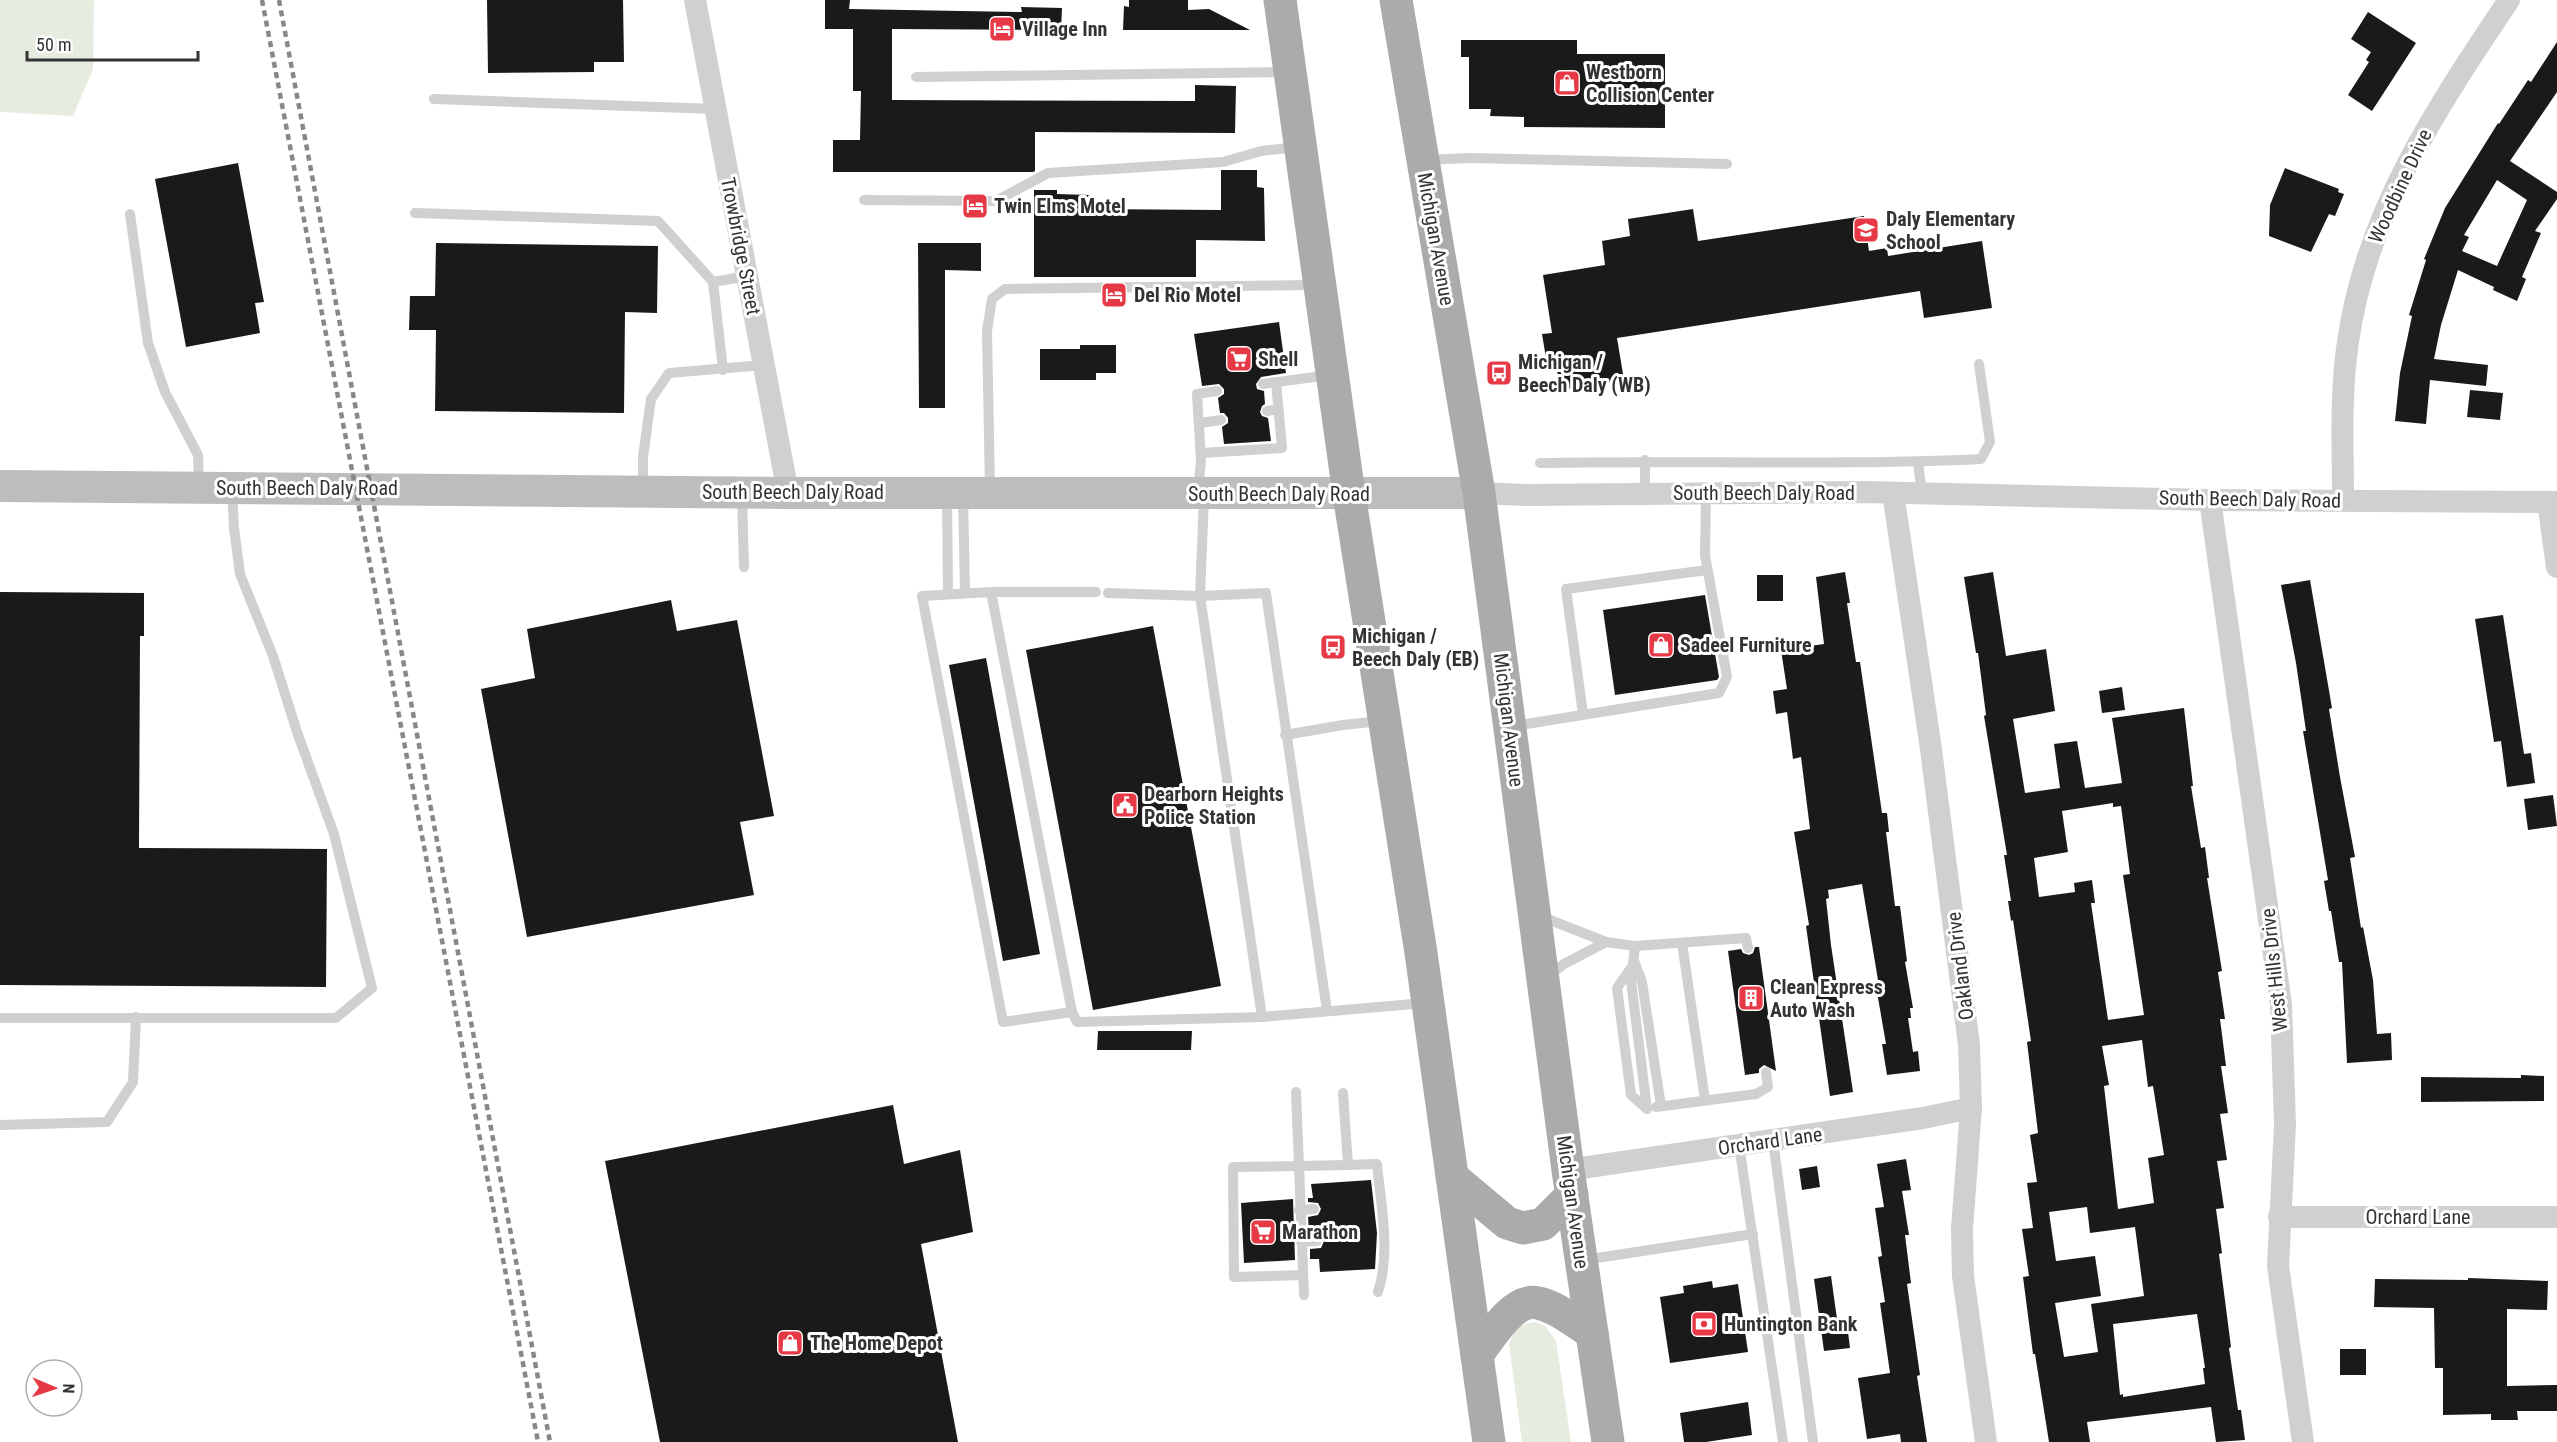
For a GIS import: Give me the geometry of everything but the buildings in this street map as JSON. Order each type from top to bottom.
[{"type":"main road","points":[[1280,0],[1349,494],[1428,1003],[1489,1442]]},
{"type":"main road","name":"Michigan Avenue","points":[[1396,0],[1479,494],[1570,1183],[1608,1442]]},
{"type":"main road","name":"South Beech Daly Road","points":[[0,486],[742,492],[1479,494]]},
{"type":"main road","points":[[1452,1177],[1507,1223],[1522,1228],[1543,1224],[1570,1183]]},
{"type":"main road","points":[[1477,1355],[1507,1316],[1521,1305],[1537,1302],[1592,1332]]},
{"type":"street","name":"Trowbridge Street","points":[[694,0],[788,492]]},
{"type":"street","name":"Woodbine Drive","points":[[2343,500],[2342,402],[2348,341],[2360,280],[2379,222],[2405,166],[2442,100],[2509,0]]},
{"type":"street","name":"South Beech Daly Road","points":[[1479,494],[1893,493],[2210,500],[2552,502]]},
{"type":"street","name":"Oakland Drive","points":[[1893,493],[1930,742],[1969,1045],[1971,1108],[1962,1228],[1963,1276],[1986,1442]]},
{"type":"street","name":"West Hills Drive","points":[[2210,500],[2281,1005],[2285,1125],[2278,1266],[2303,1442]]},
{"type":"street","points":[[2552,502],[2557,567]]},
{"type":"street","name":"Orchard Lane","points":[[1570,1183],[1739,1145],[1923,1118],[1971,1108]]},
{"type":"street","name":"Orchard Lane","points":[[2279,1217],[2557,1217]]},
{"type":"lane","points":[[916,77],[1290,72]]},
{"type":"lane","points":[[434,99],[715,109]]},
{"type":"lane","points":[[864,200],[996,201],[1048,173],[1223,162],[1261,151],[1300,147]]},
{"type":"lane","points":[[1423,160],[1469,158],[1727,164]]},
{"type":"lane","points":[[415,213],[658,221],[713,282],[723,370]]},
{"type":"lane","points":[[130,214],[148,343],[165,392],[198,455],[199,488]]},
{"type":"lane","points":[[713,282],[747,276]]},
{"type":"lane","points":[[948,594],[966,493],[992,299],[1005,289],[1319,285]]},
{"type":"lane","points":[[1540,463],[1645,460],[1918,462],[1981,459],[1990,442],[1979,364]]},
{"type":"lane","points":[[643,491],[643,457],[651,399],[669,373],[764,365]]},
{"type":"lane","points":[[1263,384],[1332,374]]},
{"type":"lane","points":[[1201,453],[1282,448],[1276,382]]},
{"type":"lane","points":[[1216,391],[1197,394],[1201,453],[1200,596],[1262,1017]]},
{"type":"lane","points":[[1267,411],[1278,409]]},
{"type":"lane","points":[[1200,423],[1221,420]]},
{"type":"lane","points":[[1645,460],[1645,493]]},
{"type":"lane","points":[[1918,462],[1922,494]]},
{"type":"lane","points":[[0,1018],[336,1018],[372,988],[334,834],[297,732],[273,656],[240,574],[232,488]]},
{"type":"lane","points":[[742,492],[744,567]]},
{"type":"lane","points":[[966,493],[966,592]]},
{"type":"lane","points":[[1510,726],[1719,693],[1727,677],[1705,555],[1706,494]]},
{"type":"lane","points":[[1583,714],[1566,589],[1707,570]]},
{"type":"lane","points":[[1072,1012],[1003,1022],[922,596],[966,592],[1096,592]]},
{"type":"lane","points":[[991,592],[1072,1012],[1077,1022],[1262,1017],[1428,1003]]},
{"type":"lane","points":[[1108,593],[1200,596],[1266,593],[1327,1011]]},
{"type":"lane","points":[[1285,735],[1343,724],[1385,721]]},
{"type":"lane","points":[[1534,913],[1558,925],[1606,942],[1635,946],[1746,938],[1748,948]]},
{"type":"lane","points":[[1543,980],[1564,964],[1606,942]]},
{"type":"lane","points":[[1682,943],[1705,1100]]},
{"type":"lane","points":[[1635,946],[1635,962],[1631,981],[1647,1108],[1756,1094],[1768,1087],[1766,1072]]},
{"type":"lane","points":[[1635,962],[1642,982],[1661,1106]]},
{"type":"lane","points":[[0,1125],[106,1122],[134,1082],[136,1017]]},
{"type":"lane","points":[[1296,1092],[1304,1295]]},
{"type":"lane","points":[[1343,1093],[1348,1166]]},
{"type":"lane","points":[[1773,1140],[1813,1442]]},
{"type":"lane","points":[[1739,1145],[1783,1442]]},
{"type":"lane","points":[[1303,1275],[1234,1277],[1233,1167],[1377,1164],[1384,1274],[1378,1292]]},
{"type":"lane","points":[[1299,1210],[1314,1209]]},
{"type":"lane","points":[[1582,1261],[1753,1234]]},
{"type":"lane","points":[[1301,1242],[1317,1240]]},
{"type":"shaded area","points":[[0,0],[94,0],[93,69],[73,116],[0,112]]},
{"type":"shaded area","points":[[1536,1322],[1545,1326],[1556,1341],[1571,1442],[1522,1442],[1509,1344],[1518,1328]]},
{"type":"railway","points":[[262,0],[538,1442]]},
{"type":"railway","points":[[279,0],[550,1442]]},
{"type":"place","name":"Village Inn","points":[[1002,29]]},
{"type":"place","name":"Westborn Collision Center","points":[[1567,83]]},
{"type":"place","name":"Twin Elms Motel","points":[[975,206]]},
{"type":"place","name":"Daly Elementary School","points":[[1866,230]]},
{"type":"place","name":"Del Rio Motel","points":[[1114,295]]},
{"type":"place","name":"Shell","points":[[1239,359]]},
{"type":"place","name":"Michigan / Beech Daly (WB)","points":[[1499,373]]},
{"type":"place","name":"Sadeel Furniture","points":[[1661,645]]},
{"type":"place","name":"Michigan / Beech Daly (EB)","points":[[1333,647]]},
{"type":"place","name":"Dearborn Heights Police Station","points":[[1125,805]]},
{"type":"place","name":"Clean Express Auto Wash","points":[[1751,998]]},
{"type":"place","name":"Marathon","points":[[1263,1232]]},
{"type":"place","name":"Huntington Bank","points":[[1704,1324]]},
{"type":"place","name":"The Home Depot","points":[[790,1343]]}]
